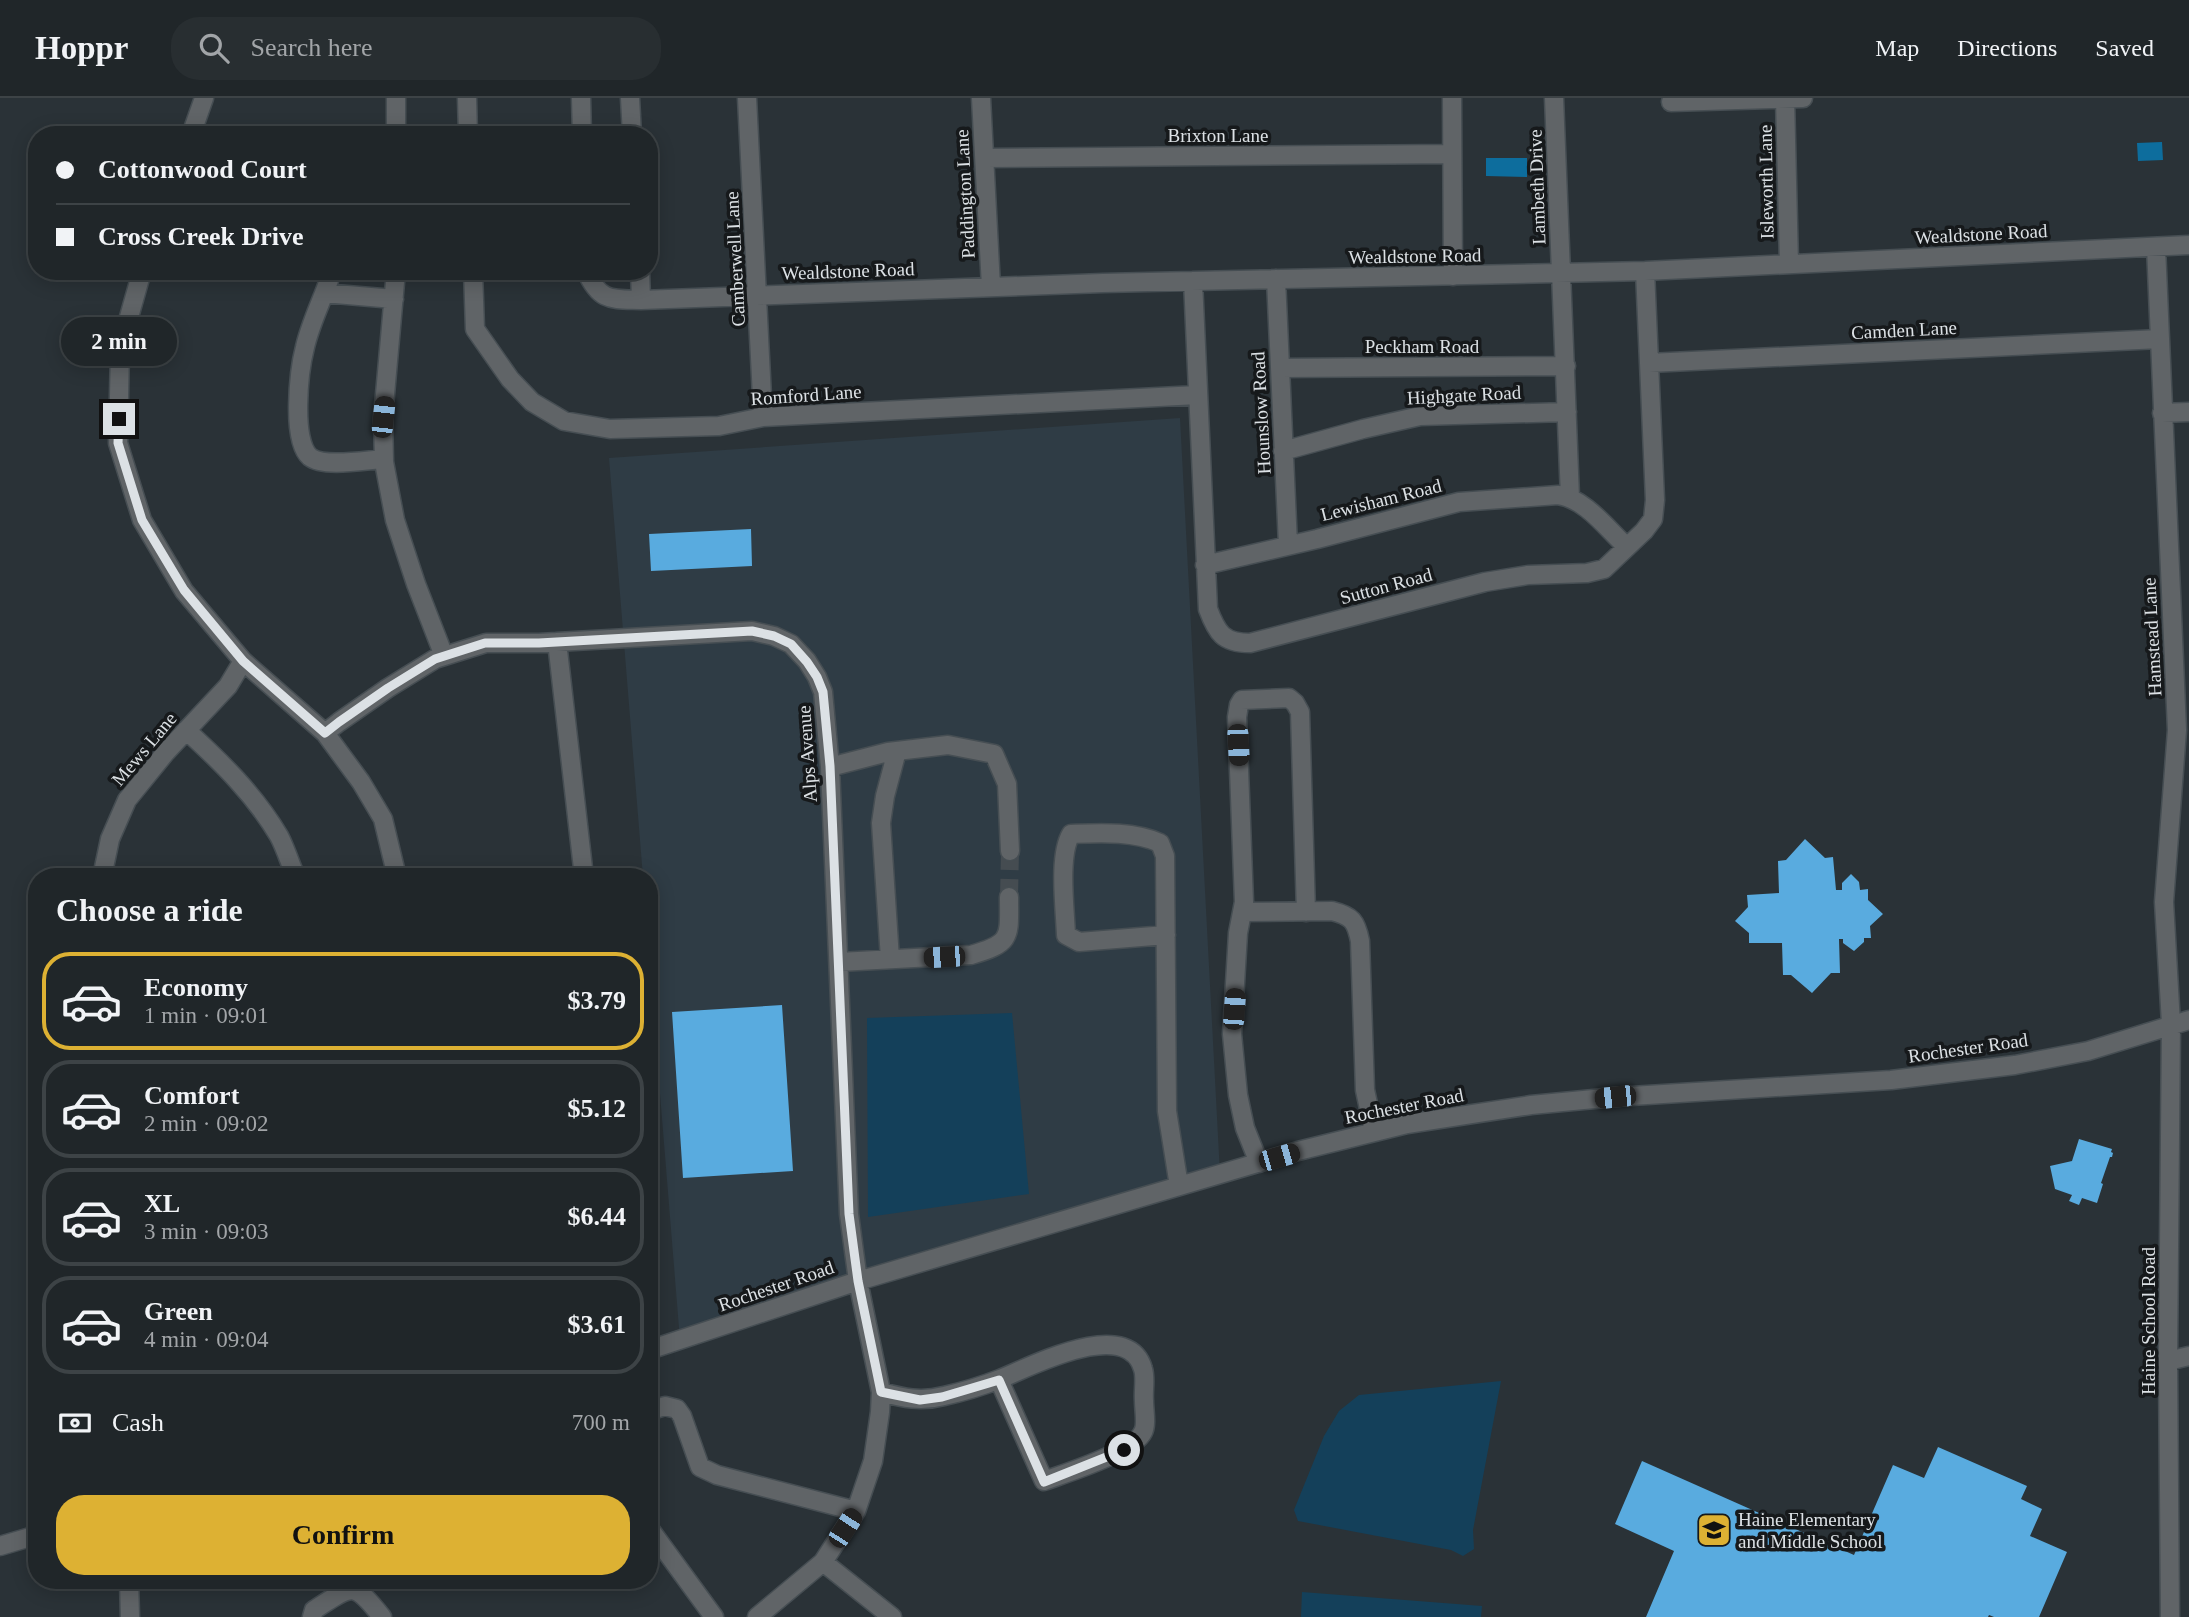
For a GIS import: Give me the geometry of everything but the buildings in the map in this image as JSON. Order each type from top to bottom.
[{"type":"street","points":[[194,126],[204,98]]},
{"type":"street","points":[[396,98],[396,126]]},
{"type":"street","points":[[467,98],[468,126]]},
{"type":"street","points":[[581,98],[582,126]]},
{"type":"street","points":[[631,98],[632,126]]},
{"type":"street","name":"Camberwell Lane","points":[[747,98],[763,417]]},
{"type":"street","name":"Paddington Lane","points":[[981,98],[991,287]]},
{"type":"street","points":[[1451,98],[1453,276]]},
{"type":"street","name":"Lambeth Drive","points":[[1554,98],[1562,274]]},
{"type":"street","name":"Isleworth Lane","points":[[1785,98],[1789,264]]},
{"type":"street","points":[[1671,102],[1803,98]]},
{"type":"street","name":"Brixton Lane","points":[[985,158],[1452,154]]},
{"type":"street","name":"Wealdstone Road","points":[[590,280],[608,299],[641,300],[1193,281],[1562,274],[2189,245]]},
{"type":"street","name":"Hamstead Lane","points":[[2156,247],[2177,730],[2164,902],[2180,1022]]},
{"type":"street","name":"Sutton Road","points":[[1193,281],[1208,609],[1222,636],[1235,643],[1250,643],[1485,582],[1528,575],[1587,573],[1604,569],[1653,519],[1655,500],[1646,271]]},
{"type":"street","points":[[1562,274],[1570,497],[1627,547]]},
{"type":"street","name":"Hounslow Road","points":[[1276,279],[1288,545]]},
{"type":"street","points":[[139,280],[120,349],[118,443],[142,520],[184,590],[243,661],[325,733],[361,782],[383,819],[395,868]]},
{"type":"street","points":[[329,280],[304,348],[298,405],[301,441],[304,450],[318,461],[384,459]]},
{"type":"street","points":[[395,280],[383,417],[384,459],[395,520],[444,656]]},
{"type":"street","name":"Romford Lane","points":[[473,280],[475,328],[510,379],[532,402],[564,421],[610,429],[719,426],[763,417],[1198,396]]},
{"type":"street","points":[[640,280],[641,300]]},
{"type":"street","points":[[324,293],[394,299]]},
{"type":"street","name":"Camden Lane","points":[[1649,363],[2160,339]]},
{"type":"street","name":"Peckham Road","points":[[1280,368],[1566,366]]},
{"type":"street","name":"Highgate Road","points":[[1283,451],[1420,416],[1567,412]]},
{"type":"street","points":[[2162,413],[2189,412]]},
{"type":"street","name":"Lewisham Road","points":[[1205,565],[1472,500],[1558,495],[1570,497]]},
{"type":"street","name":"Alps Avenue","points":[[325,733],[388,688],[435,659],[485,643],[557,642],[752,631],[774,636],[791,644],[817,677],[823,692],[830,766],[849,1214],[858,1281],[881,1392],[880,1412],[873,1461],[856,1511],[823,1562],[757,1617]]},
{"type":"street","points":[[557,642],[583,868]]},
{"type":"street","name":"Mews Lane","points":[[104,868],[110,839],[127,800],[166,752],[228,686],[243,661]]},
{"type":"street","points":[[1259,1163],[1245,1128],[1238,1095],[1232,1034],[1244,883],[1237,718],[1242,700],[1289,698],[1296,703],[1300,712],[1306,912]]},
{"type":"street","points":[[186,730],[229,768],[253,799],[280,837],[292,868]]},
{"type":"street","points":[[830,766],[897,751],[948,745],[993,754],[1007,784],[1010,851]]},
{"type":"street","points":[[890,959],[881,823],[897,751]]},
{"type":"street","points":[[1166,935],[1079,942],[1066,935],[1064,857],[1066,843],[1071,834],[1106,833],[1151,839],[1160,843],[1165,856],[1166,935],[1167,1111],[1179,1186]]},
{"type":"street","points":[[839,962],[971,955],[989,950],[1003,943],[1009,928],[1009,897]]},
{"type":"street","points":[[1242,912],[1332,911],[1345,914],[1353,921],[1360,941],[1365,1090],[1374,1132]]},
{"type":"street","name":"Rochester Road","points":[[658,1347],[858,1281],[1259,1163],[1407,1124],[1531,1105],[1615,1097],[1891,1080],[2015,1065],[2088,1051],[2180,1022]]},
{"type":"street","name":"Haine School Road","points":[[2170,1617],[2168,1361],[2180,1022]]},
{"type":"street","points":[[881,1392],[920,1400],[942,1397],[999,1380],[1034,1364],[1073,1352],[1107,1344],[1121,1346],[1135,1354],[1143,1369],[1144,1431],[1136,1442],[1124,1450],[1044,1482],[999,1380]]},
{"type":"street","points":[[2168,1361],[2189,1356]]},
{"type":"street","points":[[658,1408],[665,1406],[677,1409],[682,1416],[700,1467],[717,1475],[856,1511]]},
{"type":"street","points":[[0,1546],[28,1538]]},
{"type":"street","points":[[658,1543],[714,1617]]},
{"type":"street","points":[[823,1562],[891,1617]]},
{"type":"street","points":[[129,1589],[130,1617]]},
{"type":"street","points":[[312,1617],[313,1610],[344,1590],[354,1589],[365,1596],[383,1617]]},
{"type":"shaded area","points":[[2162,142],[2163,160],[2138,161],[2137,143]]},
{"type":"shaded area","points":[[1486,158],[1527,158],[1527,177],[1486,176]]},
{"type":"shaded area","points":[[1180,418],[1220,1174],[680,1340],[658,1069],[658,868],[642,868],[609,458]]},
{"type":"shaded area","points":[[1012,1013],[1029,1194],[868,1217],[867,1018]]},
{"type":"shaded area","points":[[1501,1381],[1473,1530],[1474,1549],[1463,1556],[1451,1550],[1298,1521],[1294,1510],[1324,1436],[1339,1411],[1359,1395]]},
{"type":"shaded area","points":[[1302,1592],[1482,1606],[1481,1617],[1301,1617]]},
{"type":"tunnel","points":[[1009,897],[1010,851]]},
{"type":"place","name":"Haine Elementary and Middle School","points":[[1714,1530]]},
{"type":"route","points":[[119,419],[118,443],[142,520],[184,590],[243,661],[325,733],[388,688],[435,659],[485,643],[539,643],[752,631],[774,636],[791,644],[817,677],[823,692],[830,766],[849,1214],[858,1281],[881,1392],[920,1400],[942,1397],[999,1380],[1044,1482],[1124,1450]]}]
